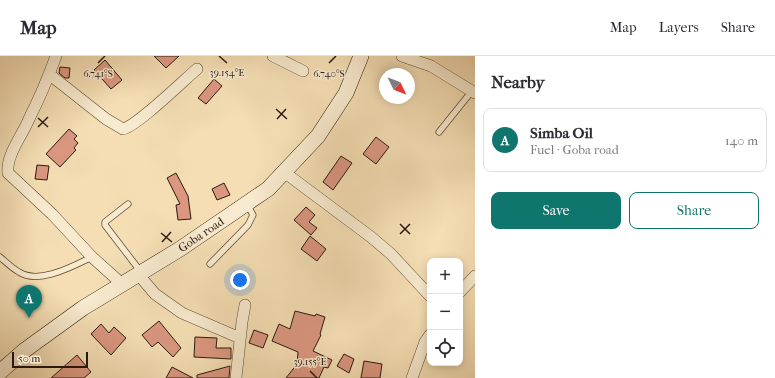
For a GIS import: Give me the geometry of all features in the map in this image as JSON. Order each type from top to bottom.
[{"type":"street","points":[[56,56],[29,120],[4,171],[41,204],[92,257],[122,284]]},
{"type":"street","points":[[273,56],[303,71]]},
{"type":"street","name":"Goba road","points":[[0,372],[24,350],[83,308],[180,249],[268,189],[318,136],[346,92],[361,56]]},
{"type":"street","points":[[402,56],[431,66],[474,92]]},
{"type":"street","points":[[49,74],[106,119],[123,129],[128,128],[197,69]]},
{"type":"street","points":[[284,172],[371,237],[391,254],[428,294]]},
{"type":"street","points":[[139,273],[155,294],[182,313],[240,338]]},
{"type":"street","points":[[463,289],[475,276]]},
{"type":"street","points":[[236,378],[245,305]]},
{"type":"street","points":[[412,378],[427,339]]},
{"type":"lane","points":[[439,132],[474,92]]},
{"type":"lane","points":[[128,204],[105,222],[105,225],[139,273]]},
{"type":"lane","points":[[210,264],[248,225],[253,215],[247,204]]},
{"type":"lane","points":[[0,256],[20,273],[31,277],[53,274],[92,257]]},
{"type":"building","points":[[154,56],[179,56],[166,68]]},
{"type":"building","points":[[105,60],[122,80],[111,89],[94,70]]},
{"type":"building","points":[[60,67],[70,68],[69,78],[65,78],[59,73]]},
{"type":"building","points":[[214,79],[222,86],[206,104],[198,98]]},
{"type":"building","points":[[69,129],[77,136],[74,139],[78,143],[74,148],[76,150],[60,167],[46,154]]},
{"type":"building","points":[[376,137],[389,147],[376,164],[363,154]]},
{"type":"building","points":[[341,156],[352,163],[333,190],[323,182]]},
{"type":"building","points":[[37,165],[49,166],[47,180],[35,179]]},
{"type":"building","points":[[176,173],[188,196],[191,219],[178,220],[176,205],[180,204],[167,178]]},
{"type":"building","points":[[224,183],[230,195],[217,200],[212,189]]},
{"type":"building","points":[[306,207],[315,215],[309,222],[317,228],[311,235],[294,220]]},
{"type":"building","points":[[310,236],[326,249],[317,261],[301,249]]},
{"type":"building","points":[[295,311],[325,317],[321,335],[313,351],[332,360],[328,368],[324,367],[319,378],[286,378],[297,364],[298,352],[272,341],[279,324],[290,329]]},
{"type":"building","points":[[159,321],[181,348],[173,357],[158,342],[152,347],[142,335]]},
{"type":"building","points":[[101,324],[109,333],[114,327],[126,338],[111,355],[91,334]]},
{"type":"building","points":[[254,330],[268,335],[263,348],[249,343]]},
{"type":"building","points":[[195,337],[217,338],[216,348],[231,348],[231,359],[194,357]]},
{"type":"building","points":[[344,354],[354,359],[349,373],[337,366]]},
{"type":"building","points":[[77,355],[91,372],[84,378],[51,378]]},
{"type":"building","points":[[364,361],[382,364],[380,378],[361,378]]},
{"type":"building","points":[[230,366],[229,378],[197,378],[197,375]]},
{"type":"building","points":[[172,367],[193,378],[166,378]]},
{"type":"place","name":"Simba Oil","points":[[29,318]]}]
